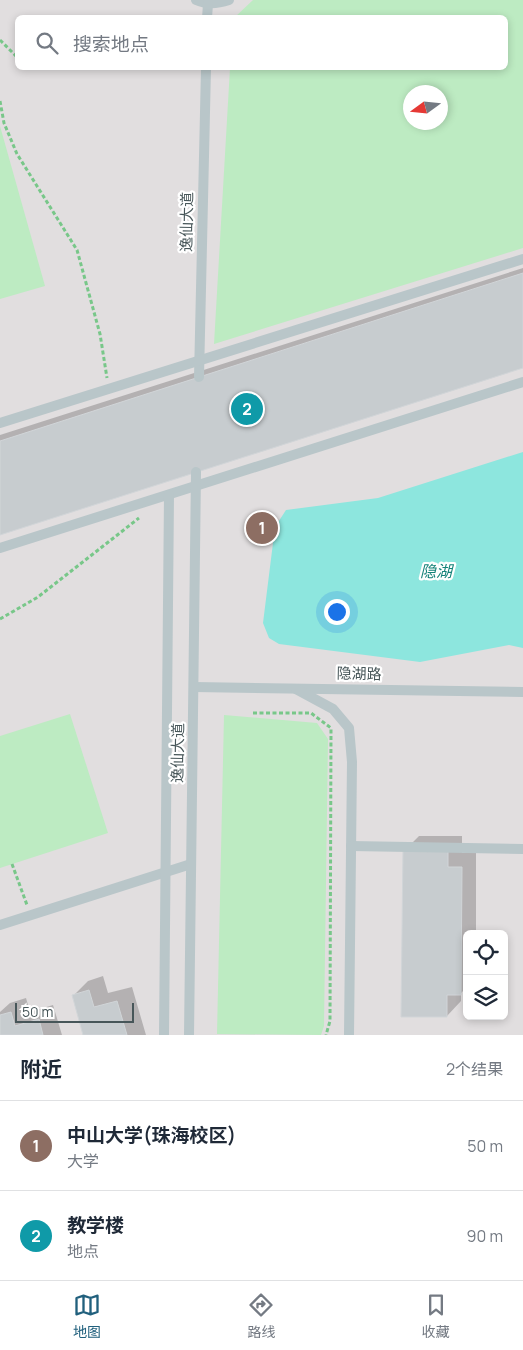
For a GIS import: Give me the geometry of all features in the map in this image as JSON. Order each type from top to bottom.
[{"type":"lane","points":[[196,0],[208,4],[219,4],[229,0]]},
{"type":"lane","points":[[207,15],[208,4]]},
{"type":"lane","name":"逸仙大道","points":[[199,377],[206,70]]},
{"type":"lane","points":[[0,423],[523,259]]},
{"type":"lane","points":[[0,548],[523,382]]},
{"type":"lane","name":"逸仙大道","points":[[189,1035],[196,472]]},
{"type":"lane","points":[[164,1035],[169,495]]},
{"type":"lane","name":"隐湖路","points":[[194,687],[523,692]]},
{"type":"lane","points":[[296,688],[333,709],[349,728],[352,762],[349,1035]]},
{"type":"lane","points":[[351,846],[523,849]]},
{"type":"lane","points":[[0,925],[191,864]]},
{"type":"path","points":[[0,40],[15,55]]},
{"type":"path","points":[[0,101],[4,123],[17,154],[77,250],[100,334],[108,388]]},
{"type":"path","points":[[0,619],[38,597],[146,513]]},
{"type":"path","points":[[253,713],[311,713],[331,728],[330,1021],[326,1035]]},
{"type":"path","points":[[12,864],[31,915]]},
{"type":"shaded area","points":[[0,0],[523,0],[523,1035],[0,1035]]},
{"type":"green space","points":[[253,0],[523,0],[523,248],[214,344],[230,70],[508,70],[508,15],[237,15]]},
{"type":"green space","points":[[0,126],[45,286],[0,299]]},
{"type":"green space","points":[[70,714],[108,833],[0,868],[0,736]]},
{"type":"green space","points":[[224,715],[317,723],[328,739],[324,1026],[321,1035],[217,1034]]},
{"type":"water","name":"隐湖","points":[[523,452],[523,648],[509,645],[420,662],[279,644],[269,638],[263,623],[275,527],[286,510],[378,498]]},
{"type":"building","points":[[523,273],[523,368],[0,535],[0,441]]},
{"type":"building","points":[[403,850],[448,851],[448,867],[462,867],[461,995],[447,995],[447,1017],[401,1017]]},
{"type":"building","points":[[89,990],[94,1007],[117,1001],[127,1035],[83,1035],[72,995]]},
{"type":"building","points":[[11,1012],[15,1026],[39,1019],[43,1035],[0,1035],[0,1015]]},
{"type":"place","name":"教学楼","points":[[247,409]]},
{"type":"place","name":"中山大学(珠海校区)","points":[[262,528]]}]
